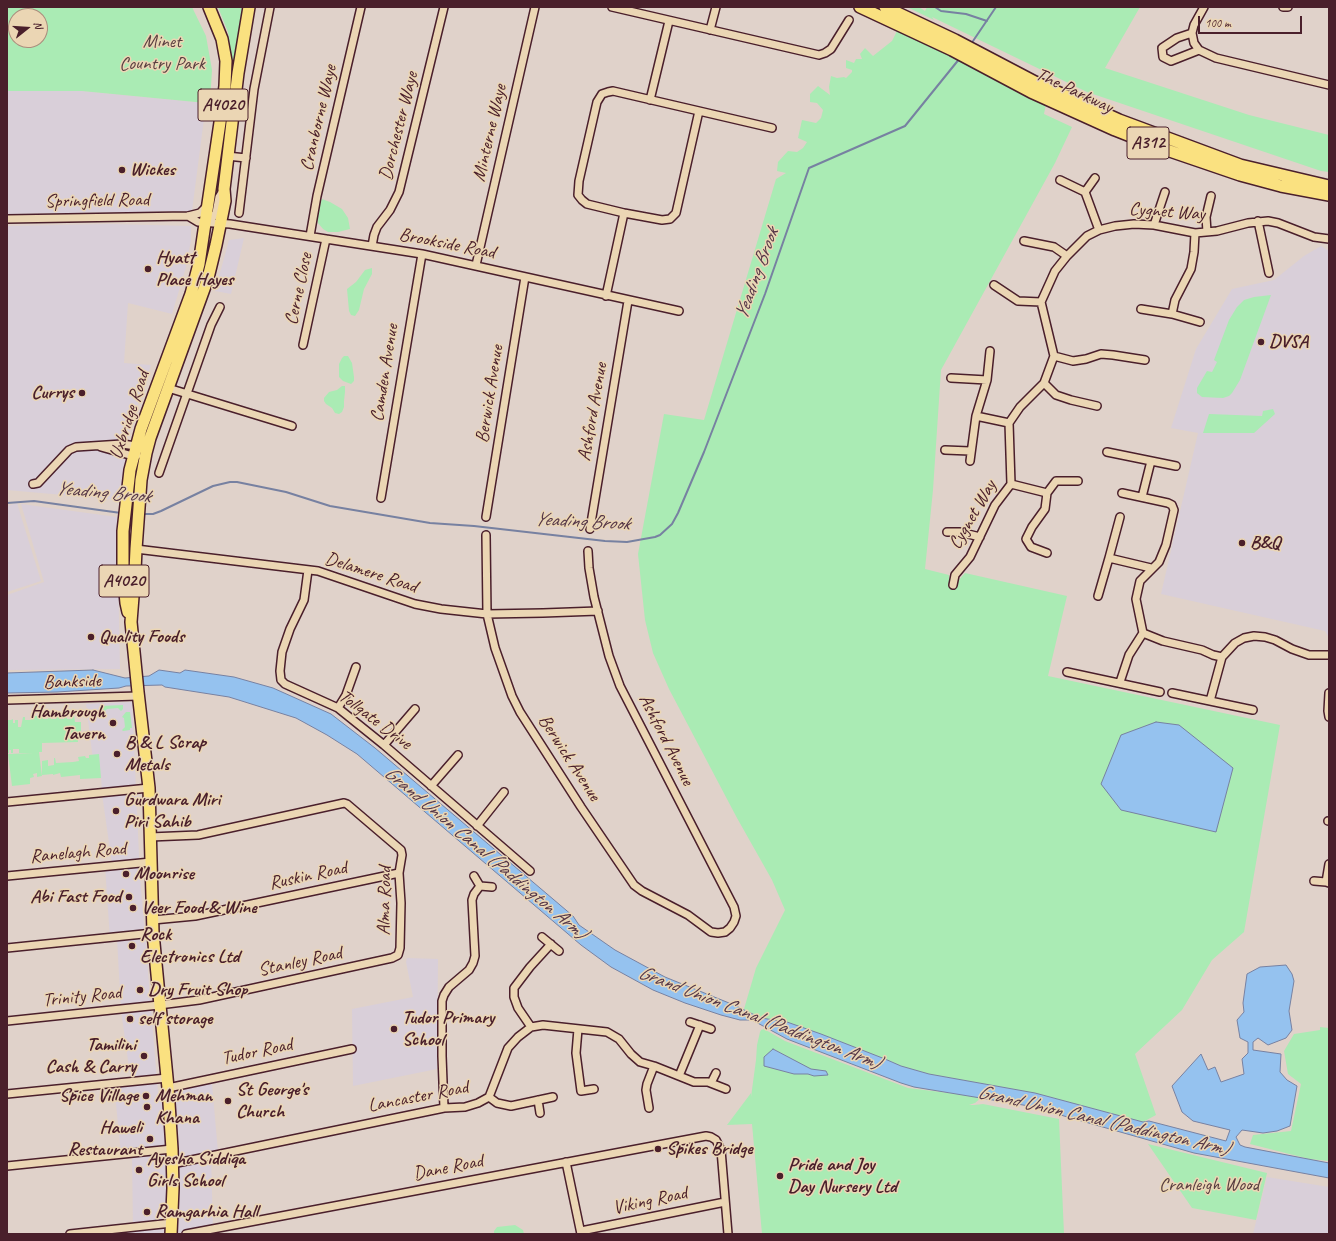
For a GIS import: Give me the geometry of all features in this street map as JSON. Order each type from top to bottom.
[{"type":"main road","name":"Uxbridge Road","points":[[131,622],[126,603],[123,571],[126,500],[135,451],[141,429],[191,294],[199,264],[225,86],[226,68],[222,39],[209,7]]},
{"type":"main road","name":"Uxbridge Road","points":[[131,622],[139,500],[146,453],[150,438],[208,278],[216,245],[225,201],[224,189],[227,156],[238,73],[249,7]]},
{"type":"main road","name":"The Parkway","points":[[860,7],[953,45]]},
{"type":"main road","name":"The Parkway","points":[[885,7],[1072,111],[1115,130],[1158,147],[1240,175],[1281,186],[1329,194]]},
{"type":"main road","name":"The Parkway","points":[[979,58],[1068,98],[1161,136],[1240,165],[1329,186]]},
{"type":"main road","points":[[124,526],[131,527],[138,525]]},
{"type":"main road","name":"A4020","points":[[123,571],[128,573],[135,571]]},
{"type":"main road","name":"A4020","points":[[131,622],[148,788],[153,934],[172,1149],[171,1228]]},
{"type":"street","points":[[239,213],[254,89],[270,7]]},
{"type":"street","name":"Cranborne Waye","points":[[310,236],[317,196],[360,7]]},
{"type":"street","name":"Dorchester Waye","points":[[372,246],[377,227],[395,203],[399,192],[444,7]]},
{"type":"street","name":"Minterne Waye","points":[[476,265],[535,7]]},
{"type":"street","points":[[612,7],[820,55],[825,53],[830,48],[849,20]]},
{"type":"street","points":[[710,30],[716,7]]},
{"type":"street","points":[[1204,7],[1194,25],[1192,33],[1194,43],[1199,50],[1216,58],[1329,85]]},
{"type":"street","points":[[1283,7],[1288,7]]},
{"type":"street","points":[[650,100],[669,20]]},
{"type":"street","points":[[1192,33],[1177,38],[1162,48],[1164,57],[1171,61],[1199,50]]},
{"type":"street","points":[[699,111],[675,216],[666,220],[624,213],[587,204],[578,195],[579,181],[597,102],[602,94],[610,91],[699,111],[772,128]]},
{"type":"street","points":[[227,156],[246,158]]},
{"type":"street","points":[[1085,192],[1094,178]]},
{"type":"street","points":[[1060,180],[1085,192],[1099,230]]},
{"type":"street","points":[[206,223],[216,213],[219,197],[224,189]]},
{"type":"street","points":[[1154,225],[1166,192]]},
{"type":"street","points":[[1206,232],[1206,217],[1211,196]]},
{"type":"street","name":"Springfield Road","points":[[7,219],[188,216],[202,212],[209,199]]},
{"type":"street","points":[[606,296],[624,213]]},
{"type":"street","name":"Springfield Road","points":[[188,216],[196,221],[206,223]]},
{"type":"street","points":[[1258,221],[1269,273]]},
{"type":"street","name":"Cygnet Way","points":[[1042,302],[1055,271],[1067,256],[1088,236],[1099,230],[1115,226],[1126,224],[1154,225],[1194,234],[1258,221],[1278,223],[1314,237],[1329,239]]},
{"type":"street","name":"Brookside Road","points":[[206,223],[221,223],[422,254],[679,311]]},
{"type":"street","points":[[1172,314],[1175,300],[1192,269],[1194,234]]},
{"type":"street","name":"Cerne Close","points":[[303,345],[326,239]]},
{"type":"street","points":[[1024,241],[1054,247],[1067,256]]},
{"type":"street","points":[[1264,247],[1272,245]]},
{"type":"street","name":"Camden Avenue","points":[[381,498],[422,254]]},
{"type":"street","name":"Berwick Avenue","points":[[486,517],[525,277]]},
{"type":"street","points":[[976,416],[1009,423],[1020,407],[1044,383],[1054,356],[1042,302],[1018,300],[994,285]]},
{"type":"street","name":"Ashford Avenue","points":[[590,529],[628,300]]},
{"type":"street","points":[[159,473],[186,393],[211,325],[220,307]]},
{"type":"street","points":[[1141,308],[1172,314],[1200,322]]},
{"type":"street","points":[[970,461],[976,416],[987,380],[990,351]]},
{"type":"street","points":[[1054,356],[1072,361],[1086,359],[1101,354],[1146,360]]},
{"type":"street","points":[[951,378],[987,380]]},
{"type":"street","points":[[1044,383],[1056,395],[1097,406]]},
{"type":"street","points":[[168,388],[292,426]]},
{"type":"street","name":"Cygnet Way","points":[[953,585],[955,575],[970,557],[984,525],[995,505],[1011,484],[1009,423]]},
{"type":"street","points":[[33,484],[38,483],[69,450],[76,447],[122,444],[135,451]]},
{"type":"street","points":[[95,446],[146,453]]},
{"type":"street","points":[[945,450],[970,452]]},
{"type":"street","points":[[1107,452],[1176,466]]},
{"type":"street","points":[[1142,496],[1151,461]]},
{"type":"street","points":[[1047,553],[1031,547],[1026,539],[1032,527],[1045,509],[1047,493],[1056,481],[1078,481]]},
{"type":"street","points":[[1011,484],[1047,493]]},
{"type":"street","points":[[1120,682],[1129,655],[1143,633],[1136,599],[1140,581],[1159,562],[1166,546],[1174,510],[1172,505],[1168,503],[1142,496],[1122,493]]},
{"type":"street","points":[[1098,596],[1120,517]]},
{"type":"street","points":[[947,532],[960,532],[980,537]]},
{"type":"street","name":"Berwick Avenue","points":[[486,535],[487,614],[509,689],[516,704],[629,880],[638,889],[688,915],[708,930],[714,933],[725,932]]},
{"type":"street","name":"Delamere Road","points":[[136,549],[308,570],[327,574],[415,604],[441,609],[487,614],[598,611]]},
{"type":"street","name":"Ashford Avenue","points":[[588,551],[591,582],[609,656],[620,686],[734,907],[736,916],[734,922],[725,932]]},
{"type":"street","points":[[1109,558],[1152,568]]},
{"type":"street","name":"Tollgate Drive","points":[[308,570],[304,600],[290,629],[282,652],[280,678],[285,684],[338,708],[384,745],[530,871]]},
{"type":"street","points":[[1143,633],[1163,641],[1202,650],[1222,657]]},
{"type":"street","points":[[1210,701],[1222,657],[1235,643],[1244,638],[1265,636],[1292,649],[1309,655],[1329,655]]},
{"type":"street","points":[[338,708],[346,695],[356,667]]},
{"type":"street","points":[[1067,672],[1120,682],[1160,692]]},
{"type":"street","points":[[1172,693],[1253,710]]},
{"type":"street","points":[[1329,693],[1329,717]]},
{"type":"street","name":"Bankside","points":[[7,700],[138,694]]},
{"type":"street","points":[[384,745],[415,709]]},
{"type":"street","points":[[431,786],[458,755]]},
{"type":"street","points":[[7,802],[148,788]]},
{"type":"street","points":[[477,826],[504,792]]},
{"type":"street","name":"Alma Road","points":[[150,837],[198,835],[344,803],[399,847],[402,855],[399,873],[401,903],[400,948],[398,955]]},
{"type":"street","name":"Ranelagh Road","points":[[7,876],[151,862]]},
{"type":"street","points":[[1314,881],[1328,882],[1329,864]]},
{"type":"street","name":"Ruskin Road","points":[[153,920],[195,916],[399,873]]},
{"type":"street","points":[[474,876],[480,886]]},
{"type":"street","points":[[480,886],[492,887]]},
{"type":"street","points":[[444,1108],[442,1001],[444,994],[449,987],[469,970],[474,960],[472,900],[480,886]]},
{"type":"street","points":[[7,948],[153,934]]},
{"type":"street","points":[[542,937],[559,951]]},
{"type":"street","points":[[551,944],[530,967],[514,988],[514,997],[518,1008],[531,1027],[544,1025],[607,1032],[619,1039],[631,1054],[640,1062],[694,1082],[708,1082],[726,1089]]},
{"type":"street","name":"Stanley Road","points":[[160,1005],[199,1000],[391,959],[398,955]]},
{"type":"street","name":"Trinity Road","points":[[7,1020],[160,1005]]},
{"type":"street","points":[[690,1022],[710,1029]]},
{"type":"street","points":[[679,1076],[700,1025]]},
{"type":"street","name":"Lancaster Road","points":[[172,1164],[444,1108],[465,1107],[478,1103],[489,1097],[508,1048],[518,1037],[531,1027]]},
{"type":"street","points":[[578,1029],[576,1053],[581,1091]]},
{"type":"street","name":"Tudor Road","points":[[7,1094],[167,1083],[352,1049]]},
{"type":"street","points":[[649,1108],[646,1090],[654,1066]]},
{"type":"street","points":[[711,1083],[716,1073]]},
{"type":"street","points":[[572,1093],[594,1089]]},
{"type":"street","points":[[489,1097],[497,1103],[511,1106],[553,1097]]},
{"type":"street","points":[[538,1100],[540,1113]]},
{"type":"street","name":"Dane Road","points":[[186,1234],[702,1136],[715,1138],[721,1150],[725,1202]]},
{"type":"street","points":[[7,1166],[172,1149]]},
{"type":"street","points":[[566,1162],[581,1233]]},
{"type":"street","points":[[725,1202],[728,1234]]},
{"type":"street","name":"Viking Road","points":[[581,1233],[725,1202]]},
{"type":"street","points":[[70,1234],[171,1228]]},
{"type":"shaded area","points":[[7,91],[82,91],[206,103],[192,211],[7,214]]},
{"type":"shaded area","points":[[110,224],[191,226],[191,240],[186,267],[172,314],[128,303],[124,363],[151,365],[129,431],[120,500],[7,490],[7,226]]},
{"type":"shaded area","points":[[244,238],[231,294],[215,291],[229,240]]},
{"type":"shaded area","points":[[1321,246],[1329,251],[1329,638],[1325,631],[1161,594],[1198,433],[1171,428],[1196,349],[1232,289],[1274,280],[1304,256]]},
{"type":"shaded area","points":[[17,503],[41,581],[7,592],[7,506]]},
{"type":"shaded area","points":[[21,504],[117,517],[120,669],[7,670],[7,595],[44,582]]},
{"type":"shaded area","points":[[132,702],[140,877],[158,1092],[212,1084],[218,1152],[211,1156],[213,1230],[209,1231],[209,1234],[123,1234],[122,1229],[133,1228],[132,1155],[121,1154],[114,1084],[131,1082],[121,1010],[117,939],[110,939],[105,866],[112,864],[102,794],[101,775],[95,776],[86,704]]},
{"type":"shaded area","name":"Tudor Primary School","points":[[407,958],[438,959],[437,1069],[353,1086],[352,1009],[413,997],[406,962]]},
{"type":"shaded area","points":[[1267,1177],[1329,1187],[1329,1234],[1253,1234]]},
{"type":"green space","name":"Minet Country Park","points":[[7,7],[192,7],[206,36],[212,70],[210,102],[206,103],[82,91],[7,91]]},
{"type":"green space","points":[[218,7],[242,7],[233,72],[231,73],[231,53],[228,32]]},
{"type":"green space","points":[[907,7],[919,7],[925,11],[927,7],[1140,7],[1105,68],[1249,115],[1329,135],[1329,172],[1321,171],[1087,92],[932,17],[934,20]]},
{"type":"green space","points":[[899,27],[1046,104],[1044,114],[1072,127],[1055,163],[941,370],[933,490],[925,569],[949,575],[949,584],[956,586],[958,581],[965,573],[1067,596],[1048,676],[1280,725],[1244,932],[1212,960],[1182,1010],[1135,1054],[1156,1115],[1143,1122],[1035,1093],[929,1074],[901,1066],[787,1022],[761,1018],[744,1009],[756,968],[785,910],[772,880],[737,818],[669,689],[653,653],[645,620],[638,554],[664,414],[704,420],[776,179],[786,173],[777,171],[778,162],[788,151],[797,152],[803,148],[807,142],[798,138],[802,120],[816,123],[821,118],[823,110],[817,103],[810,102],[810,94],[818,86],[830,95],[829,87],[831,76],[846,78],[852,72],[852,70],[846,68],[846,60],[854,63],[856,59],[862,59],[860,54],[865,48],[873,56],[892,41]]},
{"type":"green space","points":[[322,199],[342,209],[348,218],[350,229],[338,232],[328,232],[323,229],[318,223],[317,217]]},
{"type":"green space","points":[[372,268],[372,274],[364,289],[359,310],[355,316],[351,315],[349,311],[347,289],[356,282],[365,270]]},
{"type":"green space","points":[[1271,295],[1240,380],[1232,393],[1223,398],[1202,397],[1197,393],[1197,388],[1207,371],[1212,372],[1217,362],[1214,360],[1229,320],[1237,307],[1244,300]]},
{"type":"green space","points":[[344,356],[348,356],[352,363],[354,381],[351,384],[343,381],[339,377],[339,364]]},
{"type":"green space","points":[[342,386],[345,386],[344,407],[342,412],[339,414],[335,413],[332,408],[326,404],[324,398],[329,392],[337,390]]},
{"type":"green space","points":[[1273,409],[1275,414],[1254,433],[1203,433],[1209,414],[1262,416],[1263,411]]},
{"type":"green space","points":[[123,705],[123,709],[121,711],[118,708],[107,709],[102,714],[101,706]]},
{"type":"green space","points":[[126,712],[130,712],[132,728],[130,728],[130,730],[123,731],[122,730],[125,727],[124,718],[122,717]]},
{"type":"green space","points":[[48,715],[51,715],[51,719],[56,719],[56,715],[59,715],[59,719],[64,719],[64,715],[67,715],[67,719],[72,719],[72,715],[74,715],[75,722],[81,722],[81,734],[78,734],[78,742],[42,743],[42,752],[39,752],[42,776],[37,777],[37,773],[33,774],[34,777],[30,778],[30,784],[12,786],[8,754],[33,753],[19,753],[19,749],[13,749],[13,753],[9,750],[9,753],[7,753],[7,720],[13,719],[13,723],[15,723],[15,720],[18,720],[18,727],[21,727],[23,717],[25,717],[25,720],[31,720],[32,716],[43,716],[43,719],[48,719]]},
{"type":"green space","points":[[99,754],[101,778],[80,779],[80,775],[61,777],[60,773],[53,775],[42,775],[42,761],[48,760],[48,766],[54,765],[54,758],[56,763],[73,762],[79,761],[78,757],[85,756],[86,758],[89,758],[89,755]]},
{"type":"green space","points":[[1320,1027],[1329,1028],[1329,1161],[1309,1159],[1250,1144],[1253,1135],[1291,1131],[1301,1084],[1288,1074],[1284,1051],[1294,1034],[1320,1030]]},
{"type":"green space","points":[[764,1029],[785,1041],[908,1088],[982,1097],[975,1103],[969,1105],[983,1104],[1059,1119],[1064,1234],[762,1234],[752,1124],[727,1125],[751,1093],[751,1097],[757,1045],[761,1030]],"holes":[[[774,1049],[811,1070],[826,1071],[814,1076],[808,1074],[794,1074],[765,1066]]]},
{"type":"green space","name":"Cranleigh Wood","points":[[1148,1144],[1267,1173],[1256,1220],[1192,1208]]},
{"type":"green space","points":[[515,1225],[523,1230],[524,1234],[494,1234],[497,1227]]},
{"type":"water","name":"Grand Union Canal (Paddington Arm)","points":[[93,670],[125,678],[149,676],[159,670],[180,673],[185,670],[234,677],[273,688],[331,714],[375,748],[573,916],[579,925],[615,950],[665,977],[734,1005],[761,1018],[787,1022],[901,1066],[929,1074],[1035,1093],[1143,1122],[1149,1121],[1226,1141],[1230,1130],[1193,1121],[1182,1112],[1172,1086],[1201,1054],[1208,1070],[1215,1067],[1221,1082],[1244,1074],[1242,1059],[1248,1053],[1248,1042],[1240,1038],[1237,1020],[1244,1012],[1243,1003],[1247,974],[1260,967],[1286,965],[1292,974],[1294,981],[1289,1011],[1292,1030],[1286,1038],[1268,1045],[1258,1038],[1253,1042],[1253,1050],[1281,1054],[1280,1072],[1287,1080],[1297,1086],[1290,1126],[1277,1131],[1263,1133],[1242,1130],[1236,1137],[1240,1145],[1245,1147],[1329,1163],[1329,1178],[1194,1153],[1029,1106],[914,1087],[787,1039],[752,1020],[740,1020],[721,1015],[653,990],[611,967],[581,945],[357,754],[296,718],[229,697],[165,687],[162,685],[126,686],[119,688],[57,692],[7,693],[7,673]]},
{"type":"water","points":[[1156,722],[1179,725],[1233,768],[1216,832],[1121,810],[1101,784],[1121,735]]},
{"type":"water","points":[[773,1049],[811,1069],[826,1071],[828,1075],[814,1076],[808,1074],[794,1074],[764,1066],[764,1057]]},
{"type":"waterway","points":[[935,7],[941,11],[966,14],[987,21]]},
{"type":"waterway","name":"Yeading Brook","points":[[971,44],[996,7]]},
{"type":"waterway","name":"Yeading Brook","points":[[141,514],[153,514],[213,486],[237,482],[286,492],[330,506],[430,523],[474,526],[605,541],[627,542],[660,535],[672,524],[678,513],[704,452],[765,294],[809,168],[905,126],[960,58]]},
{"type":"waterway","name":"Yeading Brook","points":[[7,503],[34,501],[121,513]]},
{"type":"place","name":"Wickes","points":[[122,170]]},
{"type":"place","name":"Hyatt Place Hayes","points":[[148,269]]},
{"type":"place","name":"DVSA","points":[[1261,342]]},
{"type":"place","name":"Currys","points":[[82,393]]},
{"type":"place","name":"B&Q","points":[[1242,543]]},
{"type":"place","name":"Quality Foods","points":[[91,637]]},
{"type":"place","name":"Hambrough Tavern","points":[[113,723]]},
{"type":"place","name":"B & L Scrap Metals","points":[[117,754]]},
{"type":"place","name":"Gurdwara Miri Piri Sahib","points":[[116,811]]},
{"type":"place","name":"Moonrise","points":[[126,874]]},
{"type":"place","name":"Abi Fast Food","points":[[129,897]]},
{"type":"place","name":"Veer Food & Wine","points":[[133,908]]},
{"type":"place","name":"Rock Electronics Ltd","points":[[132,946]]},
{"type":"place","name":"Dry Fruit Shop","points":[[140,990]]},
{"type":"place","name":"self storage","points":[[130,1019]]},
{"type":"place","name":"Tudor Primary School","points":[[394,1029]]},
{"type":"place","name":"Tamilini Cash & Carry","points":[[144,1056]]},
{"type":"place","name":"Spice Village","points":[[146,1096]]},
{"type":"place","name":"St George's Church","points":[[228,1101]]},
{"type":"place","name":"Mehman Khana","points":[[147,1107]]},
{"type":"place","name":"Haweli Restaurant","points":[[150,1139]]},
{"type":"place","name":"Spikes Bridge","points":[[658,1149]]},
{"type":"place","name":"Ayesha Siddiqa Girls School","points":[[139,1170]]},
{"type":"place","name":"Pride and Joy Day Nursery Ltd","points":[[780,1176]]},
{"type":"place","name":"Ramgarhia Hall","points":[[147,1212]]}]
